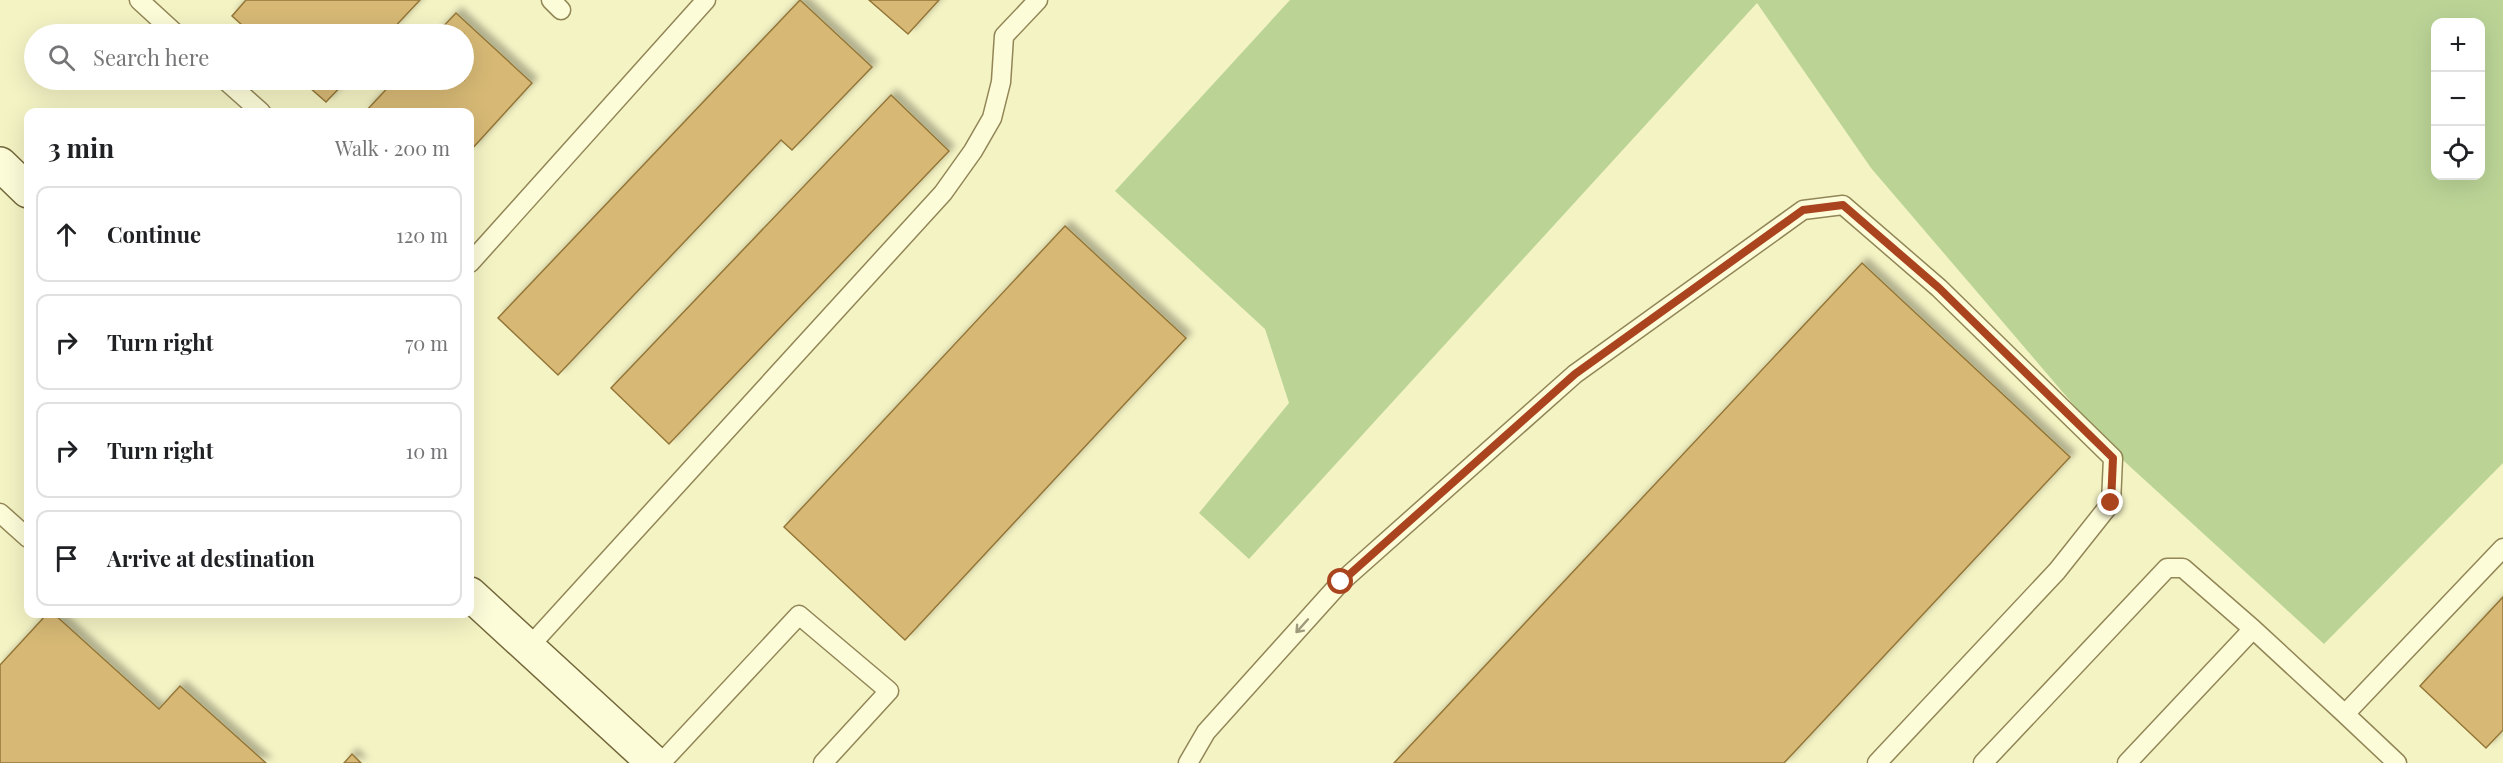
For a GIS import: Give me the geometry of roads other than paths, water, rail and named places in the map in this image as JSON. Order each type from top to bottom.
[{"type":"main road","points":[[0,165],[24,186]]},
{"type":"main road","points":[[474,598],[654,763]]},
{"type":"lane","points":[[139,0],[165,24]]},
{"type":"lane","points":[[474,258],[705,0]]},
{"type":"lane","points":[[528,648],[943,193],[973,151],[992,118],[1001,81],[1004,36],[1038,0]]},
{"type":"lane","points":[[236,90],[256,108]]},
{"type":"lane","points":[[1188,763],[1206,732],[1341,582],[1575,374],[1803,210],[1843,205],[1939,288],[2113,458],[2111,503],[2057,571],[1877,763]]},
{"type":"lane","points":[[0,513],[24,534]]},
{"type":"lane","points":[[2345,714],[2503,548]]},
{"type":"lane","points":[[1983,763],[2167,568],[2183,568],[2253,629],[2397,763]]},
{"type":"lane","points":[[661,763],[799,615],[889,692],[823,763]]},
{"type":"lane","points":[[2127,763],[2253,629]]}]
